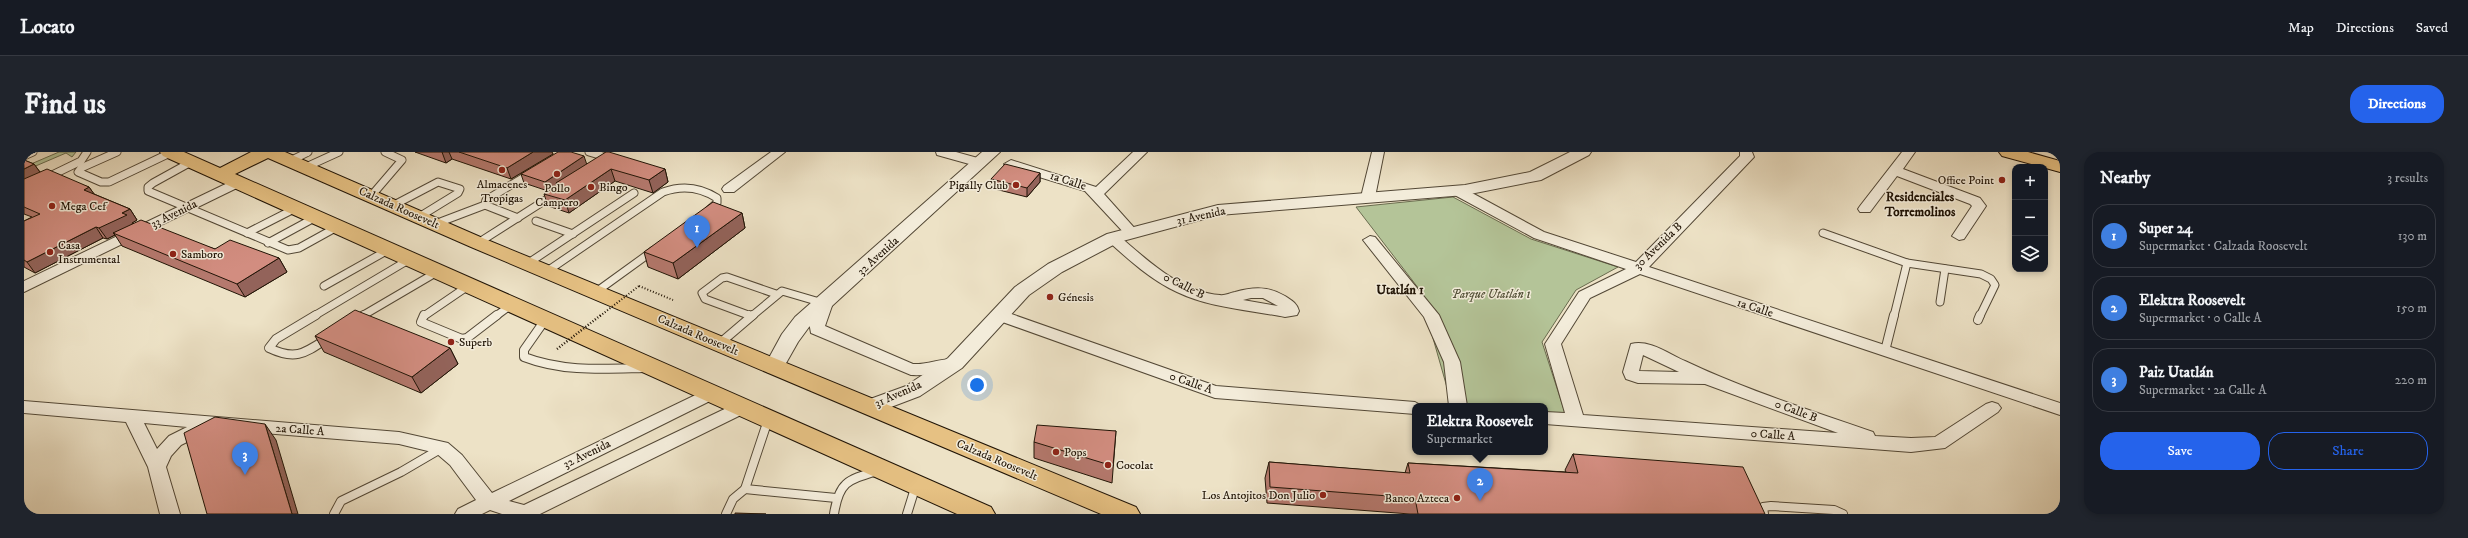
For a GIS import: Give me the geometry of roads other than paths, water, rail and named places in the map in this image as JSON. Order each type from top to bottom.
[{"type":"highway","points":[[169,152],[651,368],[982,514]]},
{"type":"highway","points":[[229,178],[265,152]]},
{"type":"highway","name":"Calzada Roosevelt","points":[[270,152],[301,160],[394,206],[478,243],[1127,514]]},
{"type":"highway","points":[[2008,152],[2060,167]]},
{"type":"highway","points":[[2052,152],[2060,156]]},
{"type":"street","points":[[729,189],[779,152]]},
{"type":"street","points":[[942,152],[986,158]]},
{"type":"street","points":[[1096,194],[1140,152]]},
{"type":"street","points":[[1368,197],[1378,152]]},
{"type":"street","name":"31 Avenida","points":[[870,407],[913,391],[955,363],[1022,291],[1055,268],[1113,238],[1218,210],[1456,190],[1535,176],[1583,152]]},
{"type":"street","name":"30 Avenida B","points":[[1576,420],[1553,344],[1584,295],[1638,269],[1747,157],[1746,152]]},
{"type":"street","points":[[1865,209],[1896,171],[1909,152]]},
{"type":"street","name":"32 Avenida","points":[[774,367],[789,339],[802,322],[825,304],[986,158]]},
{"type":"street","name":"1a Calle","points":[[1011,164],[1090,188],[1131,232]]},
{"type":"street","points":[[1896,171],[1975,201],[1979,206],[1959,236]]},
{"type":"street","name":"33 Avenida","points":[[24,287],[189,206],[229,178]]},
{"type":"street","name":"1a Calle","points":[[1456,190],[1539,235],[2060,409]]},
{"type":"street","name":"0 Calle B","points":[[1113,238],[1148,268],[1178,286],[1208,298],[1223,300],[1255,292],[1266,292],[1275,295],[1290,307],[1291,311]]},
{"type":"street","points":[[1370,240],[1431,315],[1452,362],[1458,403]]},
{"type":"street","points":[[825,304],[823,314],[817,322],[817,329],[911,369],[924,370],[955,363]]},
{"type":"street","name":"0 Calle A","points":[[1000,315],[1215,392],[1412,408]]},
{"type":"street","name":"0 Calle B","points":[[1706,378],[1886,444]]},
{"type":"street","name":"32 Avenida","points":[[465,514],[710,394]]},
{"type":"street","name":"2a Calle A","points":[[24,407],[399,438],[442,448],[456,460],[489,503]]},
{"type":"street","points":[[524,514],[741,408]]},
{"type":"street","name":"0 Calle A","points":[[1548,418],[1886,444],[1939,443],[1992,408]]},
{"type":"street","points":[[131,415],[157,467],[170,514]]},
{"type":"street","points":[[157,467],[163,451],[182,435],[208,425],[231,425]]},
{"type":"street","points":[[489,503],[524,514],[529,514]]},
{"type":"lane","points":[[24,156],[33,152]]},
{"type":"lane","points":[[43,180],[75,165],[81,161],[87,152]]},
{"type":"lane","points":[[117,152],[81,168],[78,172],[101,182],[109,182],[169,152]]},
{"type":"lane","points":[[301,160],[339,152]]},
{"type":"lane","points":[[372,195],[402,160],[385,152]]},
{"type":"lane","points":[[589,152],[606,157],[604,162],[598,166]]},
{"type":"lane","points":[[191,162],[148,187],[148,191],[189,206],[268,243],[288,250],[298,248],[337,227]]},
{"type":"lane","points":[[485,205],[486,200],[539,168]]},
{"type":"lane","points":[[394,206],[438,182],[443,182],[460,189],[458,193],[427,221]]},
{"type":"lane","points":[[537,268],[672,188],[692,187],[717,198],[714,206],[702,216]]},
{"type":"lane","points":[[478,243],[565,188]]},
{"type":"lane","points":[[537,268],[573,234],[634,193]]},
{"type":"lane","points":[[427,221],[485,205],[518,218]]},
{"type":"lane","points":[[247,233],[296,208]]},
{"type":"lane","points":[[268,243],[316,217]]},
{"type":"lane","points":[[536,221],[573,234]]},
{"type":"lane","points":[[1823,232],[1907,263],[1981,274],[1990,279],[1995,285],[1978,320]]},
{"type":"lane","points":[[596,292],[663,244]]},
{"type":"lane","points":[[324,286],[388,250]]},
{"type":"lane","points":[[334,333],[301,354],[285,356],[269,348],[276,339],[410,259]]},
{"type":"lane","points":[[1885,351],[1907,263]]},
{"type":"lane","points":[[1940,302],[1945,269]]},
{"type":"lane","points":[[348,325],[437,272]]},
{"type":"lane","points":[[751,316],[705,299],[702,293],[722,278],[727,277],[776,294]]},
{"type":"lane","points":[[468,286],[425,314],[421,322],[462,339],[467,338],[511,305]]},
{"type":"lane","points":[[719,344],[776,294],[782,291],[825,304]]},
{"type":"lane","points":[[545,320],[524,350],[524,357],[533,361],[576,368],[651,368]]},
{"type":"lane","points":[[745,489],[768,420]]},
{"type":"lane","points":[[334,514],[341,501],[401,472],[442,448]]},
{"type":"lane","points":[[834,514],[839,489],[845,482],[882,470]]},
{"type":"lane","points":[[908,514],[916,485]]},
{"type":"lane","points":[[726,514],[731,501],[737,493],[745,489],[836,498]]},
{"type":"lane","points":[[1764,514],[1764,508],[1771,506],[1834,510],[1843,514]]},
{"type":"place","name":"Almacenes Tropigas","points":[[502,170]]},
{"type":"place","name":"Pollo Campero","points":[[557,174]]},
{"type":"place","name":"Office Point","points":[[2002,180]]},
{"type":"place","name":"Pigally Club","points":[[1016,185]]},
{"type":"place","name":"Bingo","points":[[591,187]]},
{"type":"place","name":"Mega Cef","points":[[52,206]]},
{"type":"place","name":"Super 24","points":[[697,248]]},
{"type":"place","name":"Casa Instrumental","points":[[50,252]]},
{"type":"place","name":"Samboro","points":[[173,254]]},
{"type":"place","name":"Génesis","points":[[1050,297]]},
{"type":"place","name":"Superb","points":[[451,342]]},
{"type":"place","name":"Pops","points":[[1056,452]]},
{"type":"place","name":"Cocolat","points":[[1108,465]]},
{"type":"place","name":"Paiz Utatlán","points":[[245,475]]},
{"type":"place","name":"Los Antojitos Don Julio","points":[[1323,495]]},
{"type":"place","name":"Banco Azteca","points":[[1457,498]]},
{"type":"place","name":"Elektra Roosevelt","points":[[1480,501]]},
{"type":"district","name":"Residenciales Torremolinos","points":[[1920,204]]},
{"type":"district","name":"Utatlán 1","points":[[1400,290]]},
{"type":"park label","name":"Parque Utatlán 1","points":[[1491,294]]}]
